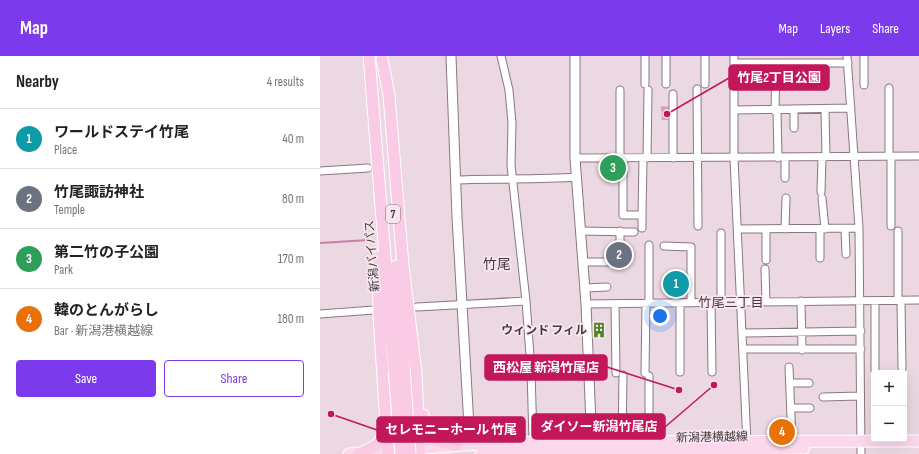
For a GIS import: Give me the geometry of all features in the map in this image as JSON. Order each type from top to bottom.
[{"type":"highway","name":"新潟バイパス","points":[[369,56],[379,193],[399,368],[416,452]]},
{"type":"highway","name":"新潟バイパス","points":[[382,57],[399,368],[394,453]]},
{"type":"highway","points":[[382,57],[389,95],[403,266],[424,427],[435,440],[457,445]]},
{"type":"highway","points":[[379,193],[379,316],[387,421],[394,453]]},
{"type":"highway","points":[[416,372],[416,452]]},
{"type":"highway","points":[[359,454],[378,445],[382,440],[386,405]]},
{"type":"main road","name":"新潟港横越線","points":[[907,440],[919,440]]},
{"type":"main road","name":"新潟港横越線","points":[[592,449],[622,442],[649,442],[747,448],[792,441],[860,447],[886,442]]},
{"type":"main road","name":"新潟港横越線","points":[[349,454],[416,452],[470,444],[533,450]]},
{"type":"main road","name":"新潟港横越線","points":[[480,454],[533,450],[592,449],[919,447]]},
{"type":"street","points":[[451,56],[470,444]]},
{"type":"street","points":[[501,56],[509,90],[512,123],[512,178],[532,369],[533,450]]},
{"type":"street","points":[[575,56],[575,158],[586,304],[592,449]]},
{"type":"street","points":[[642,228],[645,158],[645,56]]},
{"type":"street","points":[[666,56],[666,84]]},
{"type":"street","points":[[705,56],[705,84]]},
{"type":"street","points":[[864,56],[864,85]]},
{"type":"street","points":[[747,448],[734,158],[734,59],[776,63],[848,59],[853,157],[859,228],[859,300],[861,331],[860,447]]},
{"type":"street","points":[[776,63],[776,111],[785,178]]},
{"type":"street","points":[[888,88],[890,156],[900,300],[902,368]]},
{"type":"street","points":[[697,89],[696,158],[698,226]]},
{"type":"street","points":[[620,90],[623,215],[642,215]]},
{"type":"street","points":[[673,94],[673,158]]},
{"type":"street","points":[[734,110],[776,111],[851,108]]},
{"type":"street","points":[[820,258],[823,229],[822,195],[825,109]]},
{"type":"street","points":[[794,110],[794,128]]},
{"type":"street","points":[[575,158],[782,158],[919,156]]},
{"type":"street","points":[[320,171],[368,168]]},
{"type":"street","points":[[456,180],[512,178],[544,180],[577,177]]},
{"type":"street","points":[[785,229],[786,198]]},
{"type":"street","points":[[738,229],[859,228]]},
{"type":"street","points":[[766,229],[766,260]]},
{"type":"street","points":[[845,229],[846,254]]},
{"type":"street","points":[[581,231],[634,232]]},
{"type":"street","points":[[620,231],[620,248]]},
{"type":"street","points":[[721,233],[721,302]]},
{"type":"street","points":[[649,245],[647,303],[649,442]]},
{"type":"street","points":[[664,246],[691,247],[691,303]]},
{"type":"street","points":[[583,262],[608,262]]},
{"type":"street","points":[[765,269],[766,302]]},
{"type":"street","points":[[585,288],[607,287]]},
{"type":"street","points":[[586,304],[919,300]]},
{"type":"street","points":[[417,307],[526,301]]},
{"type":"street","points":[[801,301],[802,350]]},
{"type":"street","points":[[875,301],[875,370]]},
{"type":"street","points":[[711,302],[712,372]]},
{"type":"street","points":[[680,303],[680,372]]},
{"type":"street","points":[[615,304],[622,442]]},
{"type":"street","points":[[320,314],[374,310]]},
{"type":"street","points":[[742,332],[861,331]]},
{"type":"street","points":[[743,349],[861,349]]},
{"type":"street","points":[[790,367],[792,441]]},
{"type":"street","points":[[790,383],[809,383]]},
{"type":"street","points":[[823,397],[860,396]]},
{"type":"street","points":[[791,408],[810,408]]},
{"type":"shaded area","points":[[661,106],[671,107],[672,120],[662,120]]},
{"type":"shaded area","points":[[607,162],[617,162],[619,164],[620,172],[607,172]]},
{"type":"waterway","points":[[320,243],[369,240]]},
{"type":"place","name":"竹尾2丁目公園","points":[[667,114]]},
{"type":"place","name":"第二竹の子公園","points":[[613,168]]},
{"type":"place","name":"竹尾諏訪神社","points":[[619,255]]},
{"type":"place","name":"ワールドステイ竹尾","points":[[676,284]]},
{"type":"place","name":"ウィンド フィル","points":[[599,330]]},
{"type":"place","name":"ダイソー新潟竹尾店","points":[[714,385]]},
{"type":"place","name":"西松屋 新潟竹尾店","points":[[679,390]]},
{"type":"place","name":"セレモニーホール 竹尾","points":[[331,414]]},
{"type":"place","name":"韓のとんがらし","points":[[782,432]]},
{"type":"district","name":"竹尾","points":[[497,264]]},
{"type":"district","name":"竹尾三丁目","points":[[731,302]]}]
